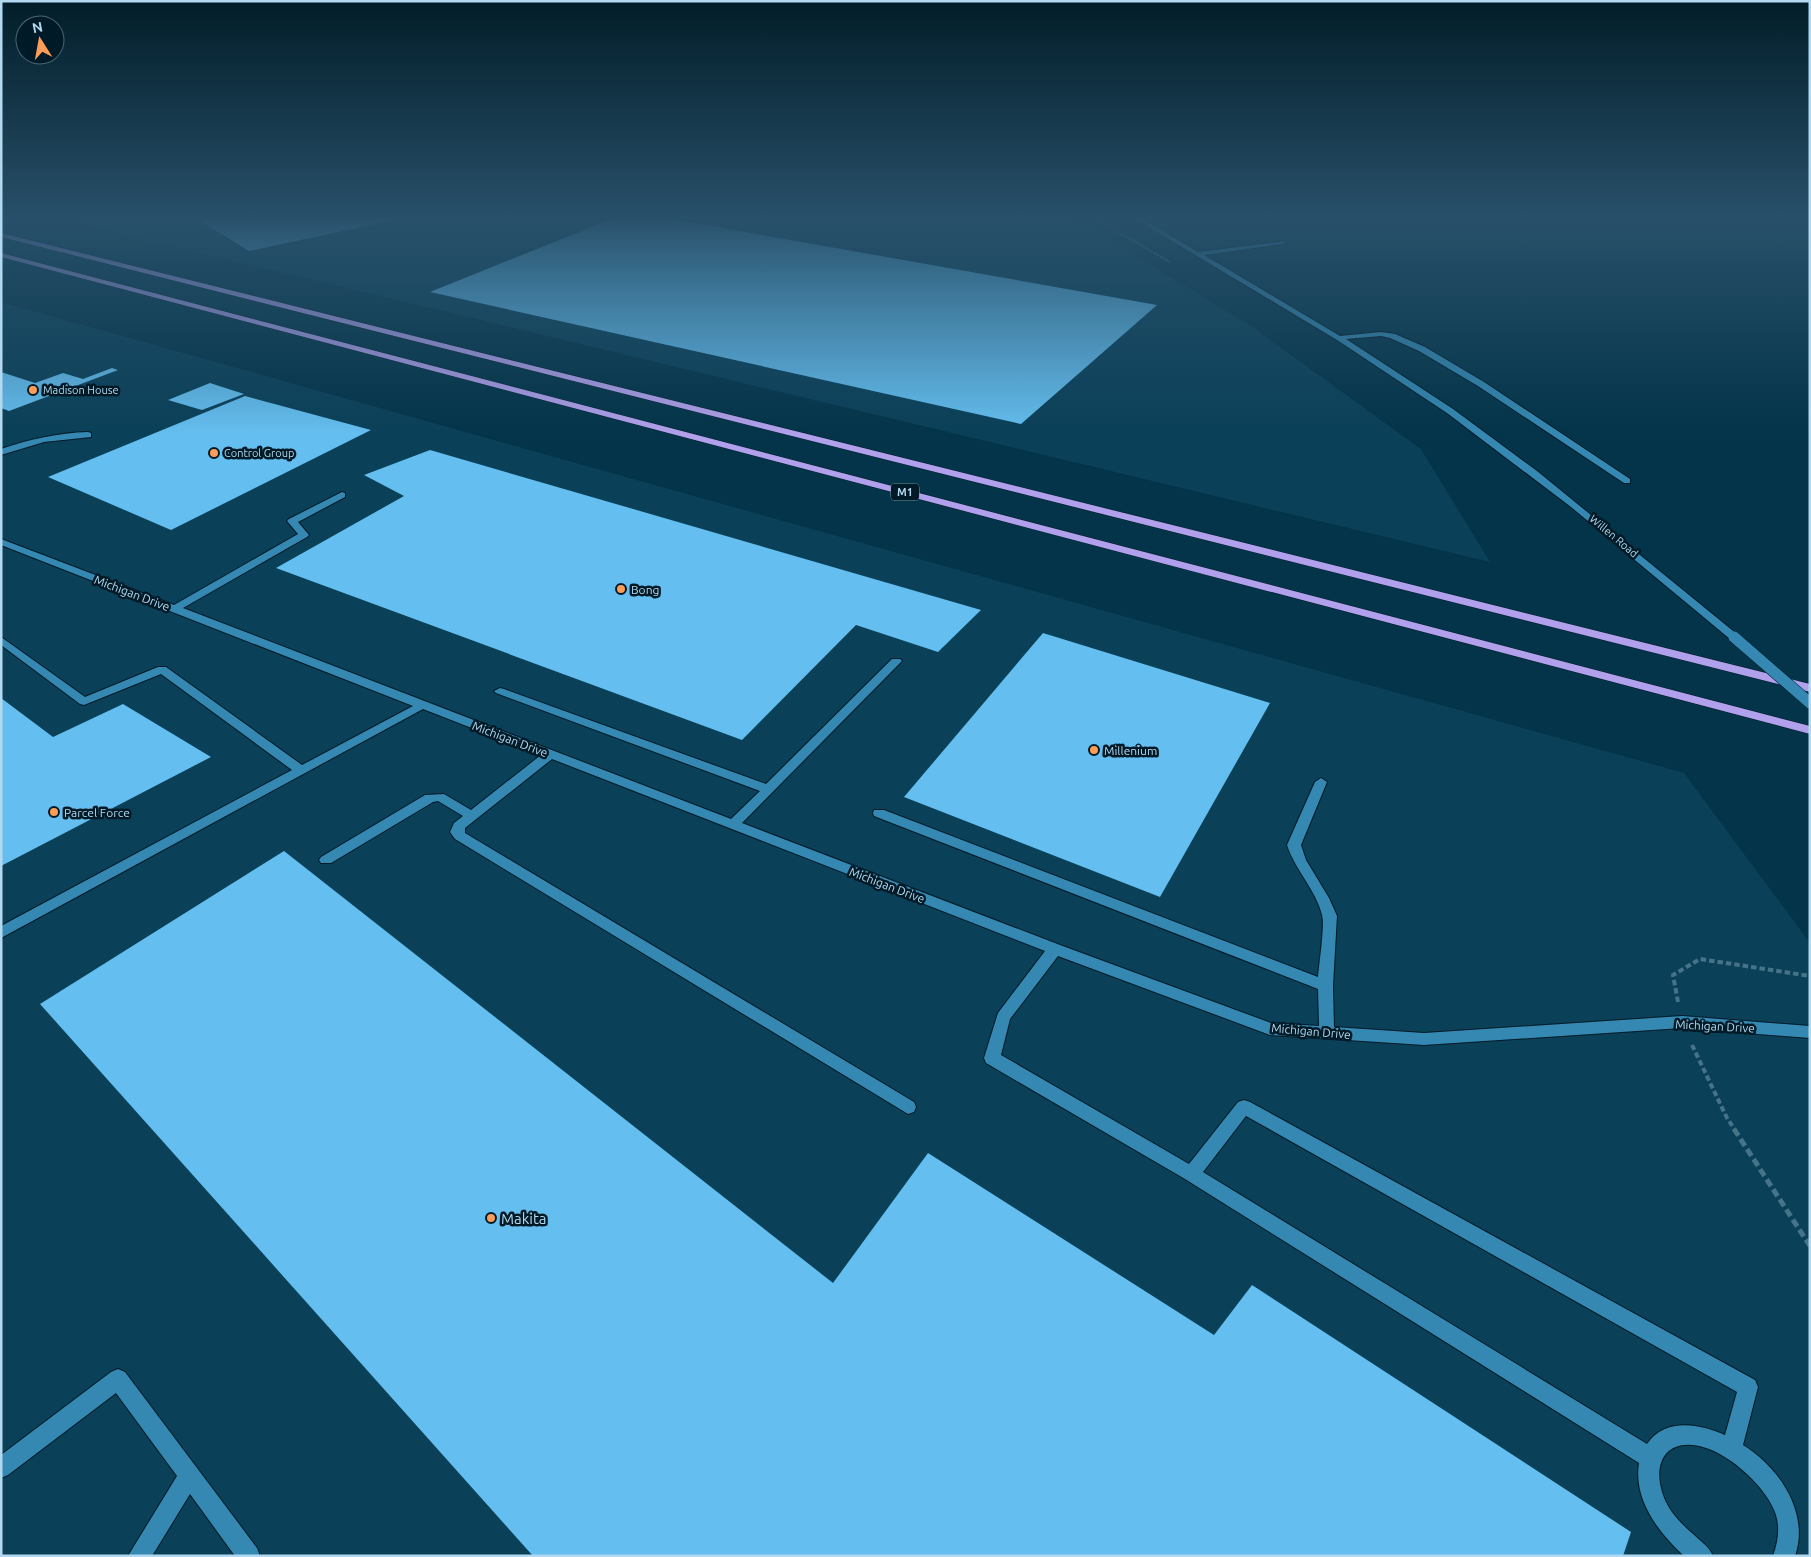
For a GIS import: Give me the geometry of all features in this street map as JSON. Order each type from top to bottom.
[{"type":"highway","name":"M1","points":[[129,289],[1810,730]]},
{"type":"highway","name":"M1","points":[[215,289],[1810,688]]},
{"type":"street","name":"Willen Road","points":[[1244,289],[1330,340],[1408,382]]},
{"type":"street","name":"Willen Road","points":[[1255,289],[1408,382],[1581,508],[1810,703]]},
{"type":"street","points":[[1338,338],[1381,334],[1392,336],[1422,349],[1481,384],[1627,480]]},
{"type":"street","points":[[1,452],[44,438],[66,435],[88,436]]},
{"type":"street","points":[[174,609],[304,535],[292,521],[342,495]]},
{"type":"street","name":"Michigan Drive","points":[[1,542],[1055,949],[1270,1029],[1424,1039],[1682,1022],[1810,1032]]},
{"type":"street","points":[[1,640],[84,702],[162,669],[302,771]]},
{"type":"street","points":[[733,825],[896,661]]},
{"type":"street","points":[[500,691],[768,790]]},
{"type":"street","points":[[1,934],[423,705]]},
{"type":"street","points":[[551,754],[459,826],[457,832],[460,836],[908,1107]]},
{"type":"street","points":[[1321,782],[1294,845],[1299,860],[1322,898],[1330,916],[1324,986],[1327,1033]]},
{"type":"street","points":[[326,860],[430,798],[440,797],[472,816]]},
{"type":"street","points":[[878,813],[1324,986]]},
{"type":"street","points":[[1055,949],[1003,1017],[992,1058],[1191,1174],[1650,1458]]},
{"type":"street","points":[[1191,1174],[1244,1107],[1748,1386],[1732,1449]]},
{"type":"street","points":[[1,1468],[118,1379],[249,1556]]},
{"type":"street","points":[[1702,1556],[1684,1542],[1666,1522],[1653,1499],[1648,1477],[1650,1458],[1659,1445],[1673,1437],[1690,1435],[1711,1438],[1732,1449],[1752,1464],[1769,1482],[1782,1503],[1789,1524],[1790,1543],[1784,1556]]},
{"type":"street","points":[[139,1556],[189,1476]]},
{"type":"path","points":[[1810,976],[1700,959],[1674,975],[1682,1022],[1727,1118],[1810,1246]]},
{"type":"shaded area","points":[[350,289],[1190,289],[1248,324],[1421,449],[1490,562]]},
{"type":"shaded area","points":[[1,302],[1684,773],[1810,943],[1810,1556],[1,1556]]},
{"type":"building","points":[[438,289],[1065,289],[1157,305],[1021,424],[430,292]]},
{"type":"building","name":"Madison House","points":[[112,368],[118,370],[9,411],[1,408],[1,372],[35,383],[63,373],[83,379]]},
{"type":"building","points":[[210,383],[244,394],[202,410],[168,400]]},
{"type":"building","name":"Control Group","points":[[245,396],[371,430],[171,530],[48,477]]},
{"type":"building","name":"Bong","points":[[430,450],[981,610],[938,652],[856,625],[742,740],[276,568],[404,496],[364,475]]},
{"type":"building","name":"Millenium","points":[[1043,633],[1270,703],[1160,897],[904,797]]},
{"type":"building","name":"Parcel Force","points":[[1,698],[53,737],[123,704],[211,757],[1,866]]},
{"type":"building","name":"Makita","points":[[284,851],[833,1283],[928,1153],[1214,1335],[1252,1285],[1631,1532],[1623,1556],[533,1556],[40,1004]]},
{"type":"place","name":"Madison House","points":[[33,390]]},
{"type":"place","name":"Control Group","points":[[214,453]]},
{"type":"place","name":"Bong","points":[[621,589]]},
{"type":"place","name":"Millenium","points":[[1094,750]]},
{"type":"place","name":"Parcel Force","points":[[54,812]]},
{"type":"place","name":"Makita","points":[[491,1218]]}]
